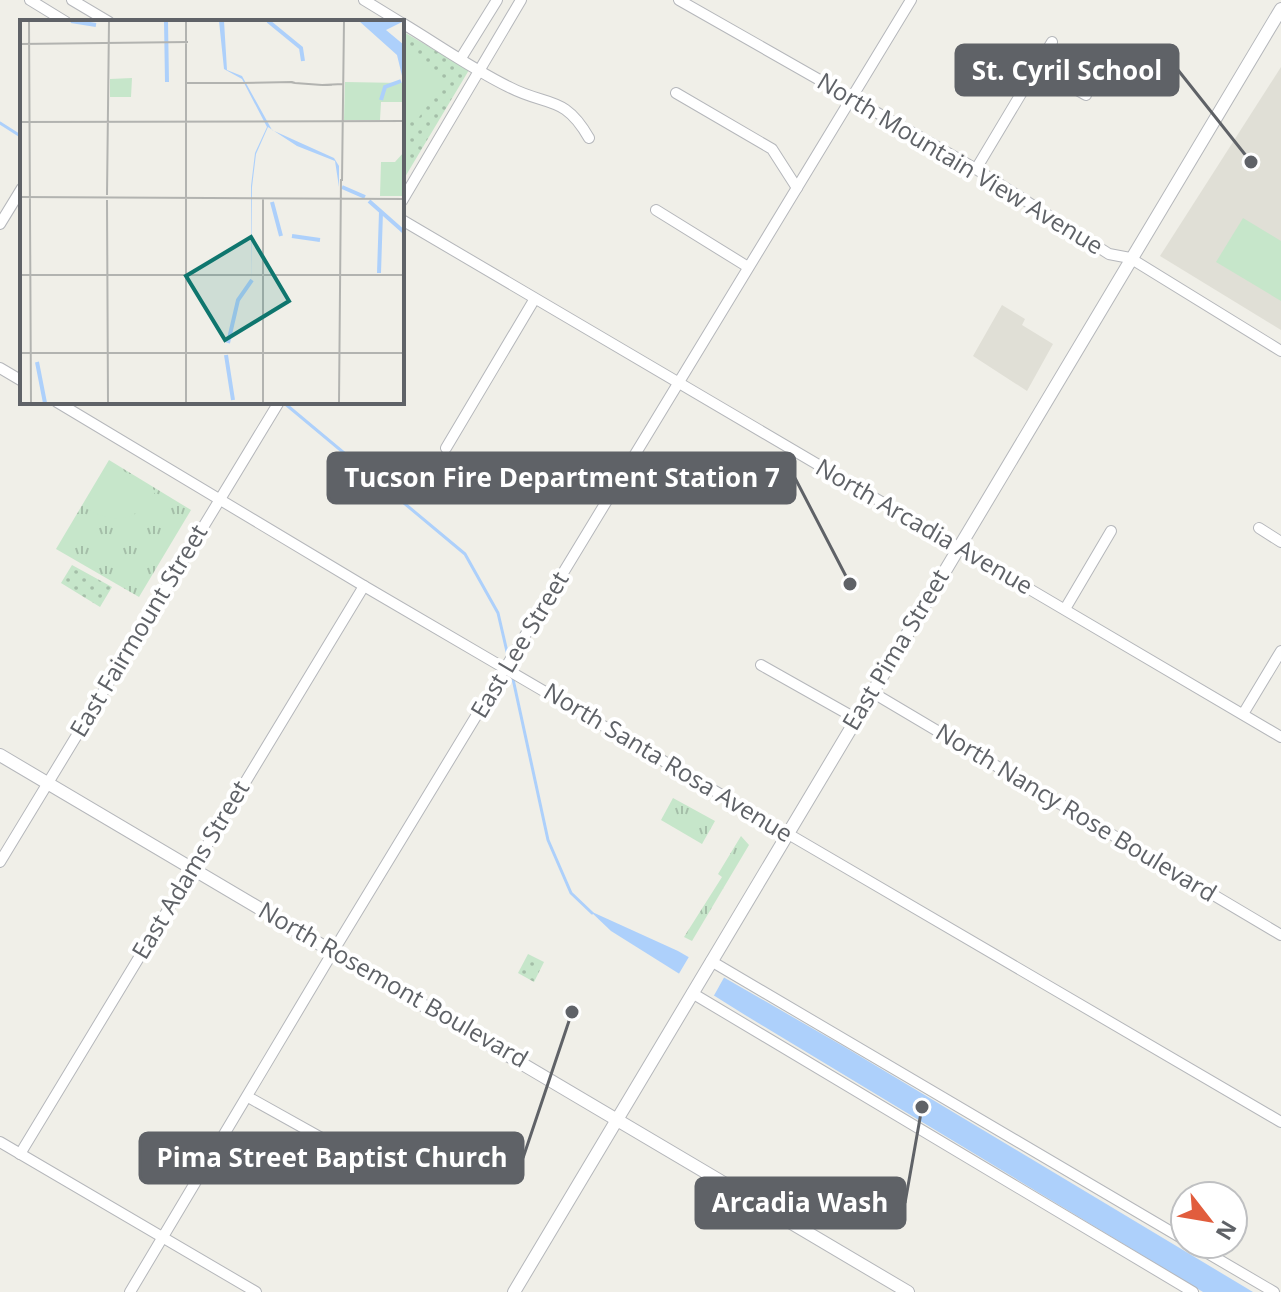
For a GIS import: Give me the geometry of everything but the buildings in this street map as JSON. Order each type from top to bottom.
[{"type":"street","points":[[30,0],[63,20]]},
{"type":"street","points":[[72,0],[106,20]]},
{"type":"street","points":[[364,0],[396,20]]},
{"type":"street","points":[[461,58],[497,0]]},
{"type":"street","points":[[404,198],[521,0]]},
{"type":"street","name":"East Lee Street","points":[[130,1292],[911,0]]},
{"type":"street","name":"North Mountain View Avenue","points":[[681,1],[976,169],[1109,254],[1130,258],[1281,351]]},
{"type":"street","name":"East Pima Street","points":[[514,1292],[870,691],[1281,9]]},
{"type":"street","points":[[404,25],[511,89],[554,102],[577,117],[589,138]]},
{"type":"street","points":[[976,169],[1052,42]]},
{"type":"street","points":[[1036,67],[1086,95]]},
{"type":"street","points":[[676,93],[772,149],[797,188]]},
{"type":"street","points":[[0,224],[20,191]]},
{"type":"street","points":[[656,210],[748,267]]},
{"type":"street","name":"North Arcadia Avenue","points":[[404,221],[1281,737]]},
{"type":"street","points":[[446,448],[534,300]]},
{"type":"street","points":[[0,368],[20,380]]},
{"type":"street","name":"North Santa Rosa Avenue","points":[[60,404],[364,586],[1281,1122]]},
{"type":"street","name":"East Fairmount Street","points":[[0,862],[278,404]]},
{"type":"street","points":[[1259,528],[1281,542]]},
{"type":"street","points":[[1065,609],[1111,531]]},
{"type":"street","name":"East Adams Street","points":[[20,1154],[364,586]]},
{"type":"street","points":[[1243,714],[1281,651]]},
{"type":"street","points":[[761,665],[855,718]]},
{"type":"street","name":"North Nancy Rose Boulevard","points":[[870,691],[1281,935]]},
{"type":"street","name":"North Rosemont Boulevard","points":[[0,755],[619,1118],[908,1292]]},
{"type":"street","points":[[709,964],[1169,1231]]},
{"type":"street","points":[[693,992],[1193,1292]]},
{"type":"street","points":[[248,1097],[327,1141]]},
{"type":"street","points":[[0,1142],[256,1292]]},
{"type":"street","points":[[1219,1260],[1274,1292]]},
{"type":"shaded area","points":[[1281,67],[1281,330],[1160,256]]},
{"type":"shaded area","points":[[1002,305],[1025,319],[1022,325],[1053,344],[1027,391],[973,356]]},
{"type":"green space","points":[[404,32],[469,70],[404,179]]},
{"type":"green space","points":[[406,52],[446,80],[417,120],[404,109]]},
{"type":"green space","points":[[1243,218],[1281,241],[1281,301],[1216,262]]},
{"type":"green space","points":[[109,460],[191,510],[139,597],[56,549]]},
{"type":"green space","points":[[114,465],[156,491],[141,509],[125,518],[106,517],[85,508],[106,469]]},
{"type":"green space","points":[[72,565],[112,587],[100,607],[61,583]]},
{"type":"green space","points":[[673,798],[715,821],[702,844],[661,820]]},
{"type":"green space","points":[[741,836],[749,845],[692,941],[684,937],[722,877],[718,874]]},
{"type":"green space","points":[[528,954],[544,962],[534,982],[518,973]]},
{"type":"water","points":[[590,911],[678,951],[1169,1242],[1169,1260],[1200,1260],[1253,1292],[1203,1292],[611,931]]},
{"type":"pier","points":[[690,955],[726,974],[712,999],[677,977]]},
{"type":"waterway","points":[[0,123],[20,136]]},
{"type":"waterway","points":[[285,404],[465,554],[498,613],[508,656]]},
{"type":"waterway","points":[[513,679],[548,840],[571,893],[592,913]]},
{"type":"place","name":"St. Cyril School","points":[[1251,162]]},
{"type":"place","name":"Tucson Fire Department Station 7","points":[[850,584]]},
{"type":"place","name":"Pima Street Baptist Church","points":[[572,1012]]},
{"type":"place","name":"Arcadia Wash","points":[[922,1107]]}]
